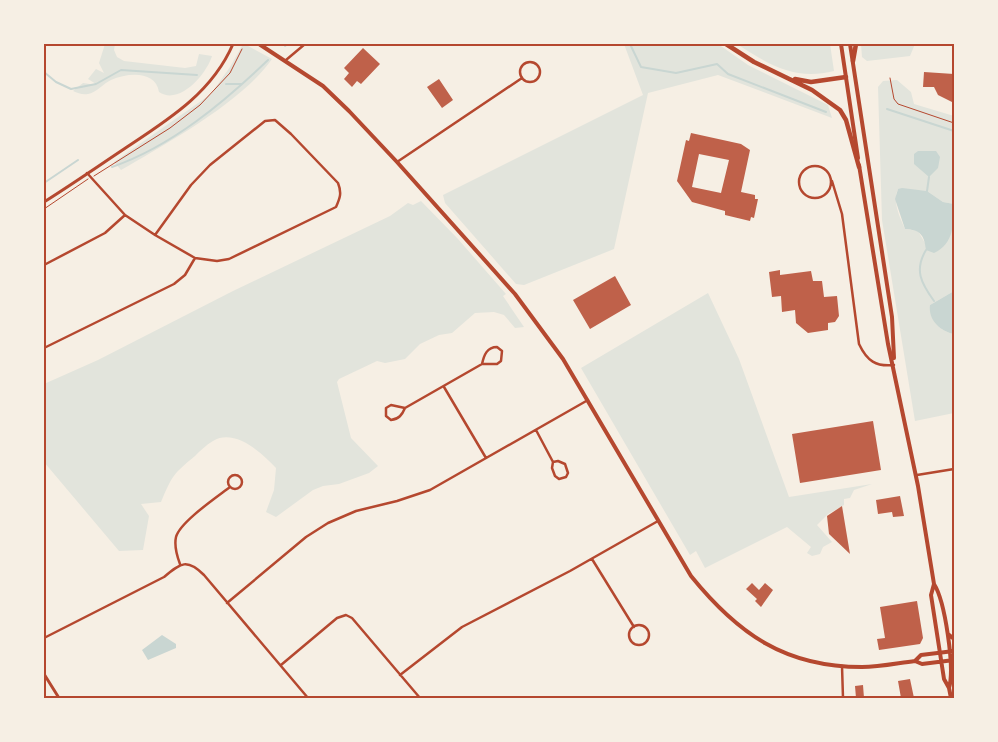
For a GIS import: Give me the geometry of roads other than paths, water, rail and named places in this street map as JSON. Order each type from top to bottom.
[{"type":"highway","points":[[726,44],[754,62],[812,90],[840,110],[846,120],[859,168]]},
{"type":"highway","points":[[853,61],[856,44]]},
{"type":"highway","points":[[779,74],[811,82],[846,77]]},
{"type":"main road","points":[[259,44],[323,86],[397,162],[515,294],[546,334],[588,400],[660,520],[691,576],[712,602],[738,627],[786,654],[806,660],[842,666],[864,667],[915,661],[922,664],[953,660]]},
{"type":"main road","points":[[841,44],[888,344],[894,365],[934,584],[940,593],[952,651],[950,698]]},
{"type":"main road","points":[[850,44],[892,317],[894,365]]},
{"type":"main road","points":[[934,584],[931,595],[944,680],[949,688]]},
{"type":"main road","points":[[947,633],[954,639]]},
{"type":"main road","points":[[915,661],[921,655],[952,651]]},
{"type":"street","points":[[44,202],[186,106],[209,84],[220,69],[233,44]]},
{"type":"street","points":[[286,60],[305,44]]},
{"type":"street","points":[[533,62],[539,66],[540,73],[538,79],[528,82],[522,78],[520,72],[524,64],[533,62]]},
{"type":"street","points":[[397,162],[522,78]]},
{"type":"street","points":[[87,173],[125,215],[155,235],[195,258],[217,261],[229,259],[336,207],[341,196],[338,183],[281,124],[274,120],[265,121],[213,162],[197,178],[159,226],[155,235]]},
{"type":"street","points":[[832,180],[829,191],[820,198],[809,197],[804,194],[799,185],[801,174],[813,165],[826,169],[832,180],[842,214],[859,344],[864,355],[871,362],[880,366],[894,365]]},
{"type":"street","points":[[44,265],[105,233],[125,215]]},
{"type":"street","points":[[44,348],[174,284],[185,275],[195,258]]},
{"type":"street","points":[[405,408],[391,405],[386,408],[386,416],[391,420],[395,420],[402,415],[405,408],[482,364],[497,364],[501,360],[502,351],[497,347],[490,348],[482,364]]},
{"type":"street","points":[[444,387],[486,458]]},
{"type":"street","points":[[228,603],[306,537],[328,523],[356,511],[397,501],[430,490],[588,400]]},
{"type":"street","points":[[536,430],[553,462],[554,476],[560,479],[566,477],[567,468],[565,464],[558,461],[553,462]]},
{"type":"street","points":[[915,476],[954,469]]},
{"type":"street","points":[[235,475],[240,478],[240,486],[235,489],[230,487],[228,482],[231,476],[235,475]]},
{"type":"street","points":[[180,564],[175,545],[176,536],[182,526],[230,487]]},
{"type":"street","points":[[400,676],[462,627],[592,559],[660,520]]},
{"type":"street","points":[[592,559],[634,627]]},
{"type":"street","points":[[44,638],[157,580],[180,564],[196,567],[308,698]]},
{"type":"street","points":[[280,665],[336,618],[346,615],[352,618],[420,698]]},
{"type":"street","points":[[640,626],[647,630],[648,637],[644,643],[638,645],[631,641],[629,635],[634,627],[640,626]]},
{"type":"street","points":[[842,666],[843,698]]},
{"type":"street","points":[[44,674],[59,698]]},
{"type":"waterway","points":[[630,44],[641,67],[676,73],[717,64],[728,74],[826,112]]},
{"type":"waterway","points":[[112,167],[155,147],[196,122],[268,60]]},
{"type":"waterway","points":[[44,72],[56,82],[71,89],[96,84],[121,70],[197,75]]},
{"type":"waterway","points":[[226,84],[241,84]]},
{"type":"waterway","points":[[887,109],[954,131]]},
{"type":"waterway","points":[[44,183],[78,160]]},
{"type":"waterway","points":[[927,191],[929,177]]},
{"type":"waterway","points":[[926,250],[922,257],[920,270],[923,282],[934,301]]}]
